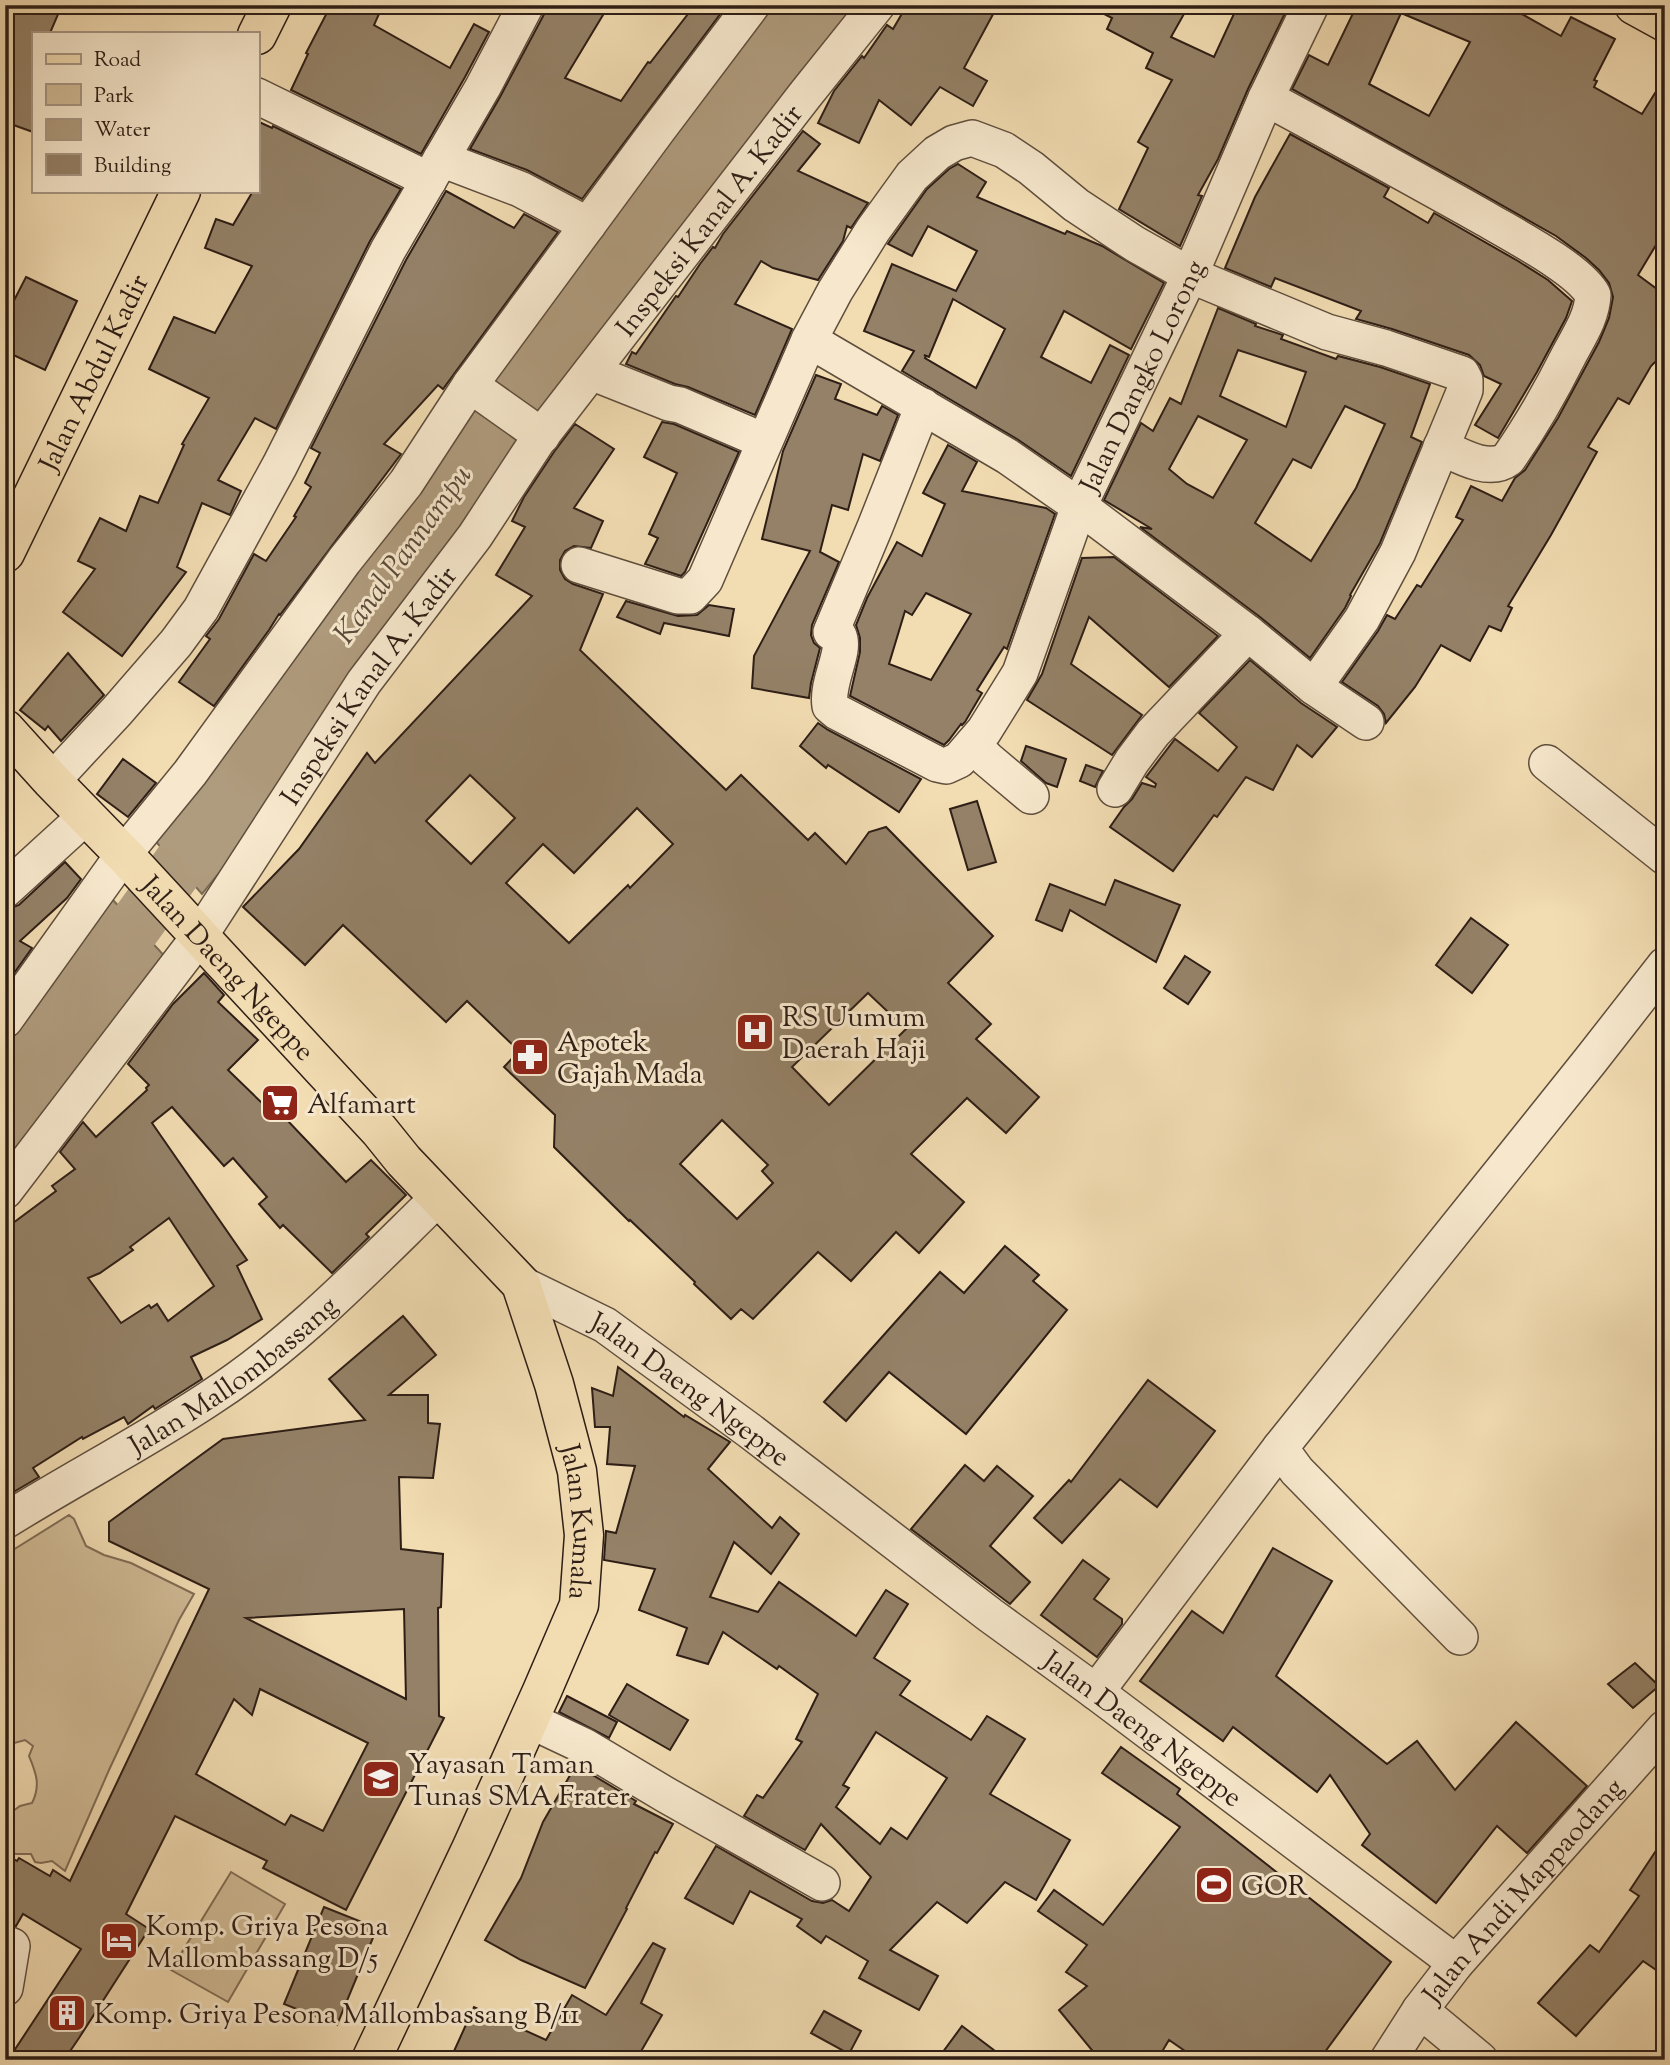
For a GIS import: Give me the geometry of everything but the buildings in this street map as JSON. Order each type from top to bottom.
[{"type":"main road","points":[[258,32],[272,5]]},
{"type":"main road","points":[[1634,5],[1665,22]]},
{"type":"main road","name":"Jalan Abdul Kadir","points":[[5,553],[181,192]]},
{"type":"main road","name":"Jalan Daeng Ngeppe","points":[[5,729],[379,1130],[438,1198],[521,1284]]},
{"type":"main road","name":"Jalan Kumala","points":[[371,2060],[472,1847],[579,1605],[584,1535],[577,1471],[554,1384],[521,1284]]},
{"type":"street","points":[[52,781],[159,663],[201,609],[280,466],[387,250],[483,87],[526,5]]},
{"type":"street","points":[[5,1020],[344,561],[405,483],[470,385],[752,5]]},
{"type":"street","name":"Inspeksi Kanal A. Kadir","points":[[5,1191],[192,930],[364,682],[475,536],[542,436],[877,5]]},
{"type":"street","name":"Jalan Dangko Lorong","points":[[923,406],[831,632],[839,636],[842,648],[832,674],[829,700],[830,706],[837,712],[943,766],[954,763],[984,731],[1020,673],[1079,506],[1190,275],[1266,98],[1311,5]]},
{"type":"street","points":[[259,97],[435,169],[520,189],[588,225]]},
{"type":"street","points":[[1266,98],[1531,245],[1582,280],[1593,295],[1592,309],[1556,380],[1508,459],[1502,464],[1488,463],[1468,459],[1441,447]]},
{"type":"street","points":[[579,565],[678,596],[690,596],[705,580],[809,340],[835,291],[873,230],[912,176],[937,153],[954,143],[972,138],[1004,150],[1076,205],[1135,244],[1190,275],[1327,332],[1409,355],[1462,374],[1465,390],[1398,552],[1362,619],[1314,687]]},
{"type":"street","points":[[809,340],[1007,456],[1079,506],[1248,633],[1314,687],[1366,722]]},
{"type":"street","points":[[591,372],[680,405],[764,441]]},
{"type":"street","points":[[470,385],[542,436]]},
{"type":"street","points":[[1115,789],[1153,733],[1248,633]]},
{"type":"street","points":[[973,744],[1031,796]]},
{"type":"street","points":[[1547,763],[1665,857]]},
{"type":"street","points":[[5,890],[86,816]]},
{"type":"street","points":[[1096,1692],[1280,1448],[1665,965]]},
{"type":"street","name":"Jalan Mallombassang","points":[[5,1521],[211,1398],[273,1352],[339,1294],[438,1198]]},
{"type":"street","name":"Jalan Daeng Ngeppe","points":[[521,1284],[605,1325],[750,1431],[990,1615],[1456,1963]]},
{"type":"street","points":[[1280,1448],[1297,1471],[1461,1637]]},
{"type":"street","points":[[529,1720],[584,1746],[822,1883]]},
{"type":"street","name":"Jalan Andi Mappaodang","points":[[1388,2060],[1420,2010],[1456,1963],[1665,1728]]},
{"type":"street","points":[[5,1943],[12,1946],[5,1988]]},
{"type":"street","points":[[1420,2010],[1480,2060]]},
{"type":"green space","points":[[69,1515],[74,1519],[86,1546],[131,1563],[194,1594],[179,1620],[109,1770],[65,1871],[52,1861],[35,1862],[31,1854],[16,1854],[5,1850],[5,1817],[20,1806],[32,1803],[37,1785],[29,1756],[33,1746],[25,1740],[14,1743],[5,1757],[5,1555]]},
{"type":"green space","points":[[231,1872],[285,1904],[228,2002],[171,1970]]},
{"type":"water","points":[[764,5],[864,5],[544,428],[486,386],[563,288],[577,264]]},
{"type":"water","points":[[476,395],[537,439],[202,894],[150,835]]},
{"type":"water","points":[[112,899],[169,961],[86,1056],[5,1164],[5,1046]]},
{"type":"waterway","name":"Kanal Pannampu","points":[[93,984],[221,807]]},
{"type":"place","name":"RS Uumum Daerah Haji","points":[[755,1032]]},
{"type":"place","name":"Apotek Gajah Mada","points":[[530,1057]]},
{"type":"place","name":"Alfamart","points":[[280,1103]]},
{"type":"place","name":"Yayasan Taman Tunas SMA Frater","points":[[381,1779]]},
{"type":"place","name":"GOR","points":[[1214,1885]]},
{"type":"place","name":"Komp. Griya Pesona Mallombassang D/5","points":[[119,1941]]},
{"type":"place","name":"Komp. Griya Pesona Mallombassang B/11","points":[[67,2013]]}]
